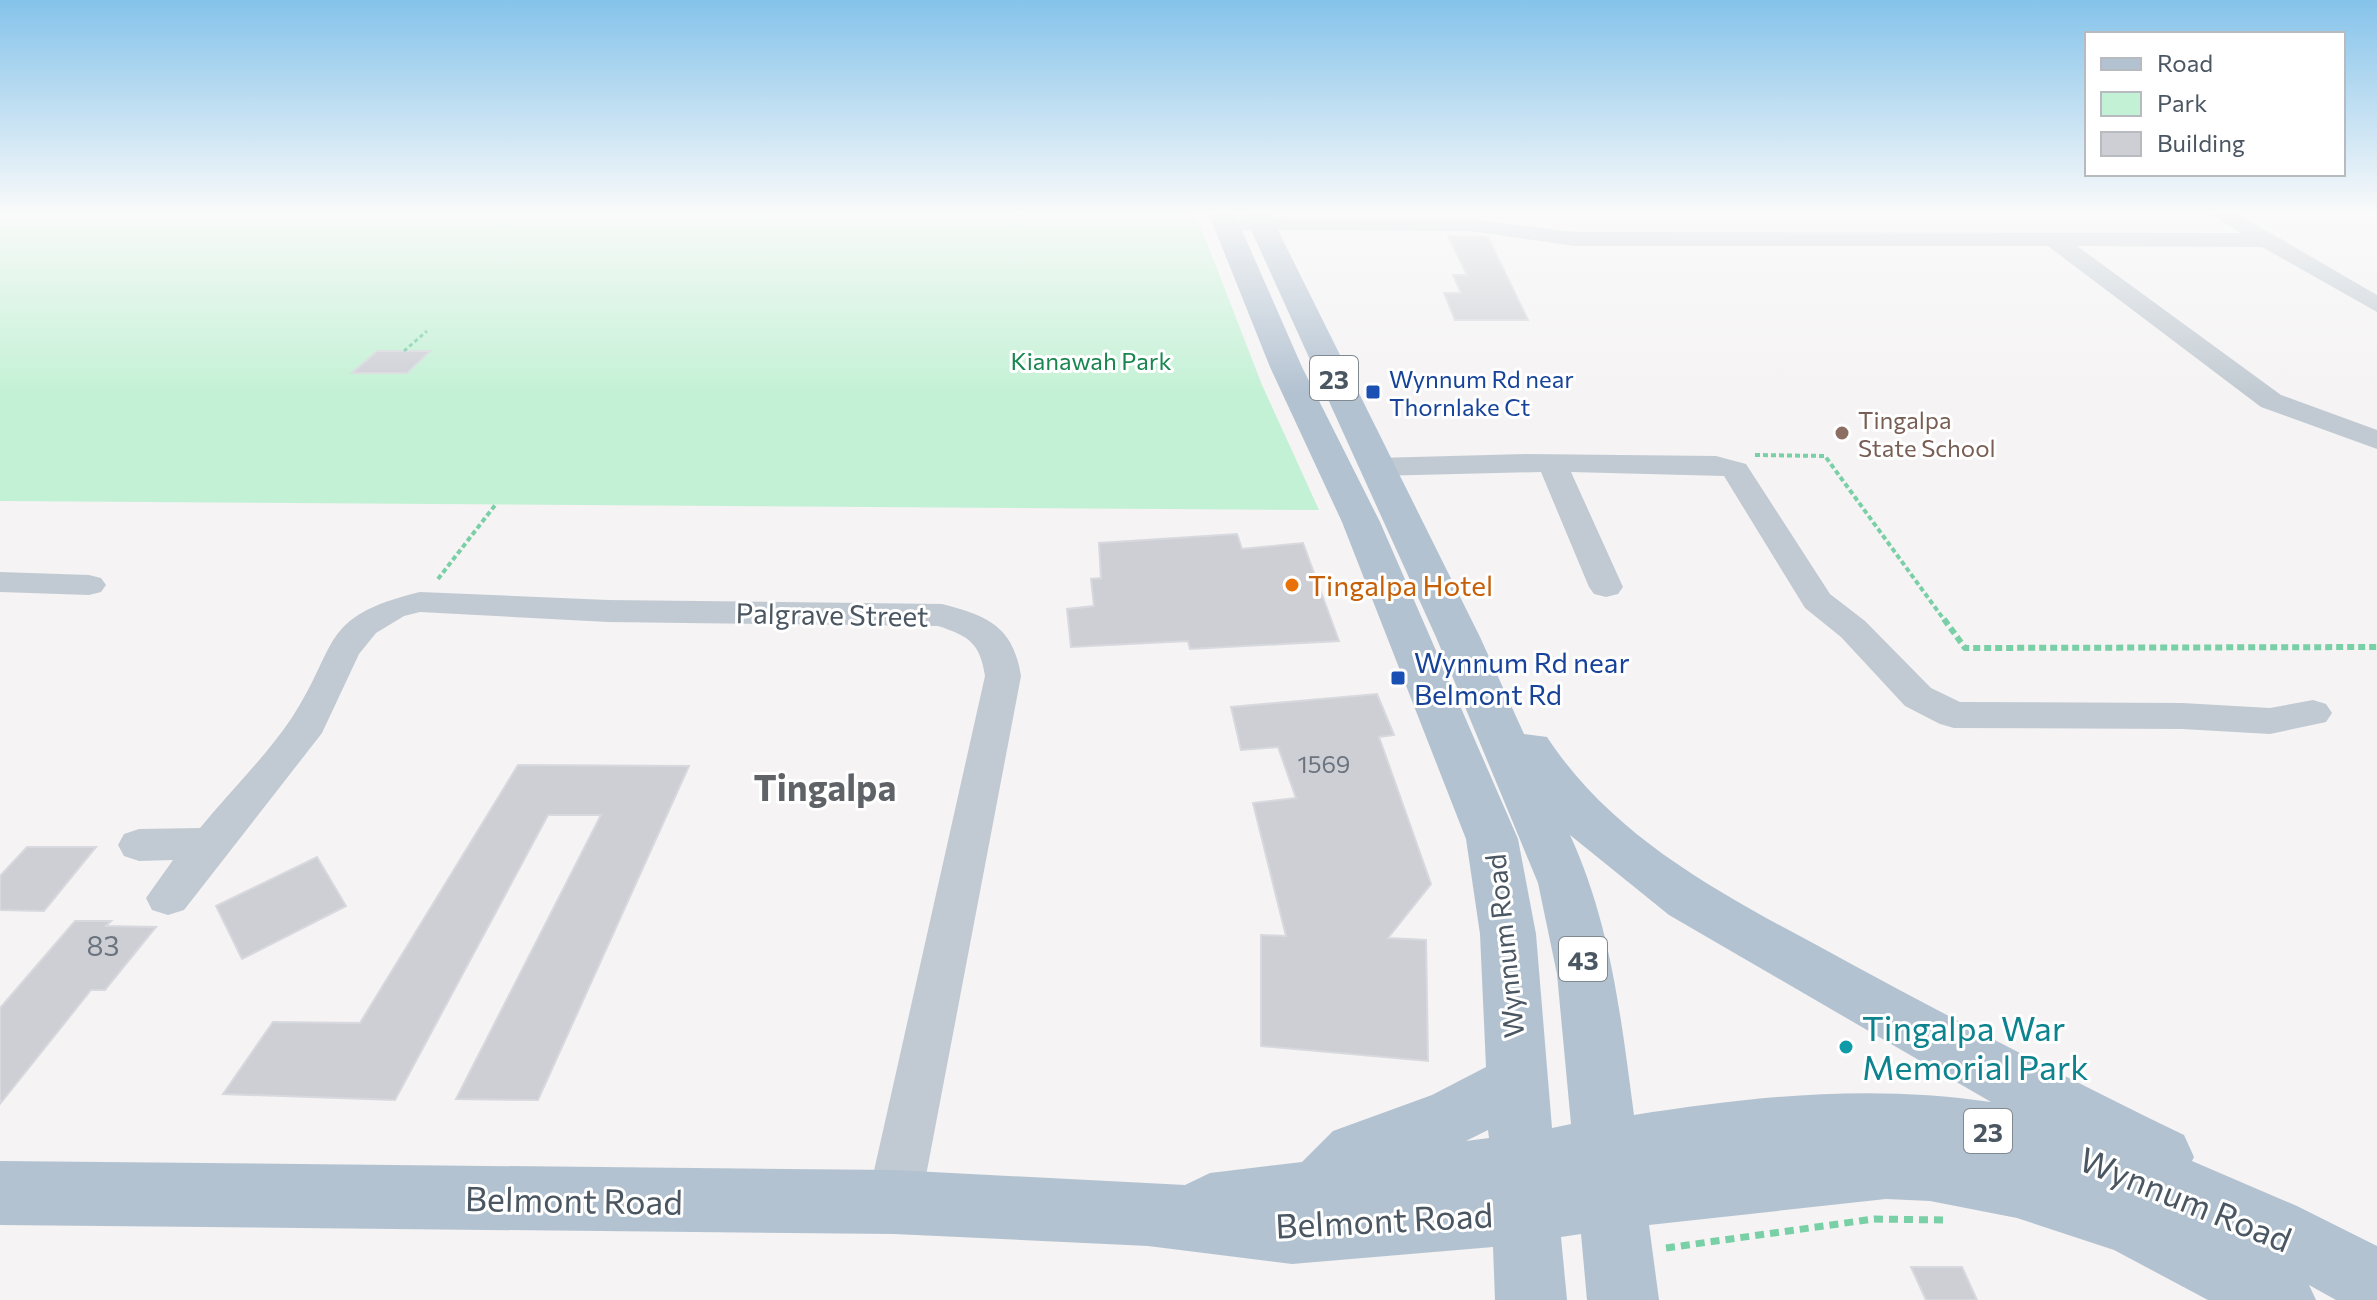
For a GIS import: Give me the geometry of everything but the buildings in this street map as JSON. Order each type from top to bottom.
[{"type":"main road","name":"Wynnum Road","points":[[1258,273],[1286,367],[1361,522],[1450,730],[1492,839],[1508,934],[1523,1186],[1609,1172],[1886,1168],[1967,1175],[2054,1196],[2130,1222],[2280,1300]]},
{"type":"main road","name":"Wynnum Road","points":[[1271,273],[1376,467],[1458,637],[1565,883],[1586,974],[1609,1172]]},
{"type":"main road","name":"23","points":[[1458,637],[1501,697],[1545,777],[1577,812],[1646,871],[1810,971],[1981,1066],[2257,1207],[2361,1275]]},
{"type":"main road","points":[[1319,1192],[1356,1152],[1451,1118],[1517,1081]]},
{"type":"main road","name":"Wynnum Road","points":[[1609,1172],[1677,1136],[1813,1122],[1935,1122],[2048,1144],[2177,1187],[2361,1275]]},
{"type":"main road","name":"43","points":[[1609,1172],[1623,1300]]},
{"type":"main road","name":"Belmont Road","points":[[1148,1213],[1444,1176],[1523,1186]]},
{"type":"main road","points":[[1523,1186],[1531,1300]]},
{"type":"main road","name":"Belmont Road","points":[[0,1193],[894,1202],[1148,1213],[1292,1231],[1523,1186]]},
{"type":"street","points":[[2098,273],[2271,401],[2377,440]]},
{"type":"street","points":[[2322,273],[2377,305]]},
{"type":"street","points":[[1539,463],[1606,587]]},
{"type":"street","points":[[1376,467],[1539,463],[1716,465],[1735,470],[1817,601],[1853,629],[1918,697],[1954,715],[2182,716],[2270,721],[2313,713]]},
{"type":"street","points":[[0,582],[89,585]]},
{"type":"street","name":"Palgrave Street","points":[[168,898],[308,724],[343,650],[364,625],[392,609],[420,602],[608,611],[942,615],[974,626],[999,649],[1003,676],[894,1202]]},
{"type":"street","points":[[139,845],[211,844]]},
{"type":"path","points":[[404,351],[427,331]]},
{"type":"path","points":[[420,602],[496,504]]},
{"type":"path","points":[[1965,648],[2377,647]]},
{"type":"path","points":[[1666,1248],[1874,1219],[1961,1220]]},
{"type":"green space","name":"Kianawah Park","points":[[0,273],[1218,273],[1262,385],[1319,510],[0,501]]},
{"type":"place","name":"Wynnum Rd near Thornlake Ct","points":[[1373,392]]},
{"type":"place","name":"Tingalpa State School","points":[[1842,433]]},
{"type":"place","name":"Tingalpa Hotel","points":[[1292,585]]},
{"type":"place","name":"Wynnum Rd near Belmont Rd","points":[[1398,678]]},
{"type":"place","name":"Tingalpa War Memorial Park","points":[[1846,1047]]},
{"type":"district","name":"Tingalpa","points":[[825,786]]}]
